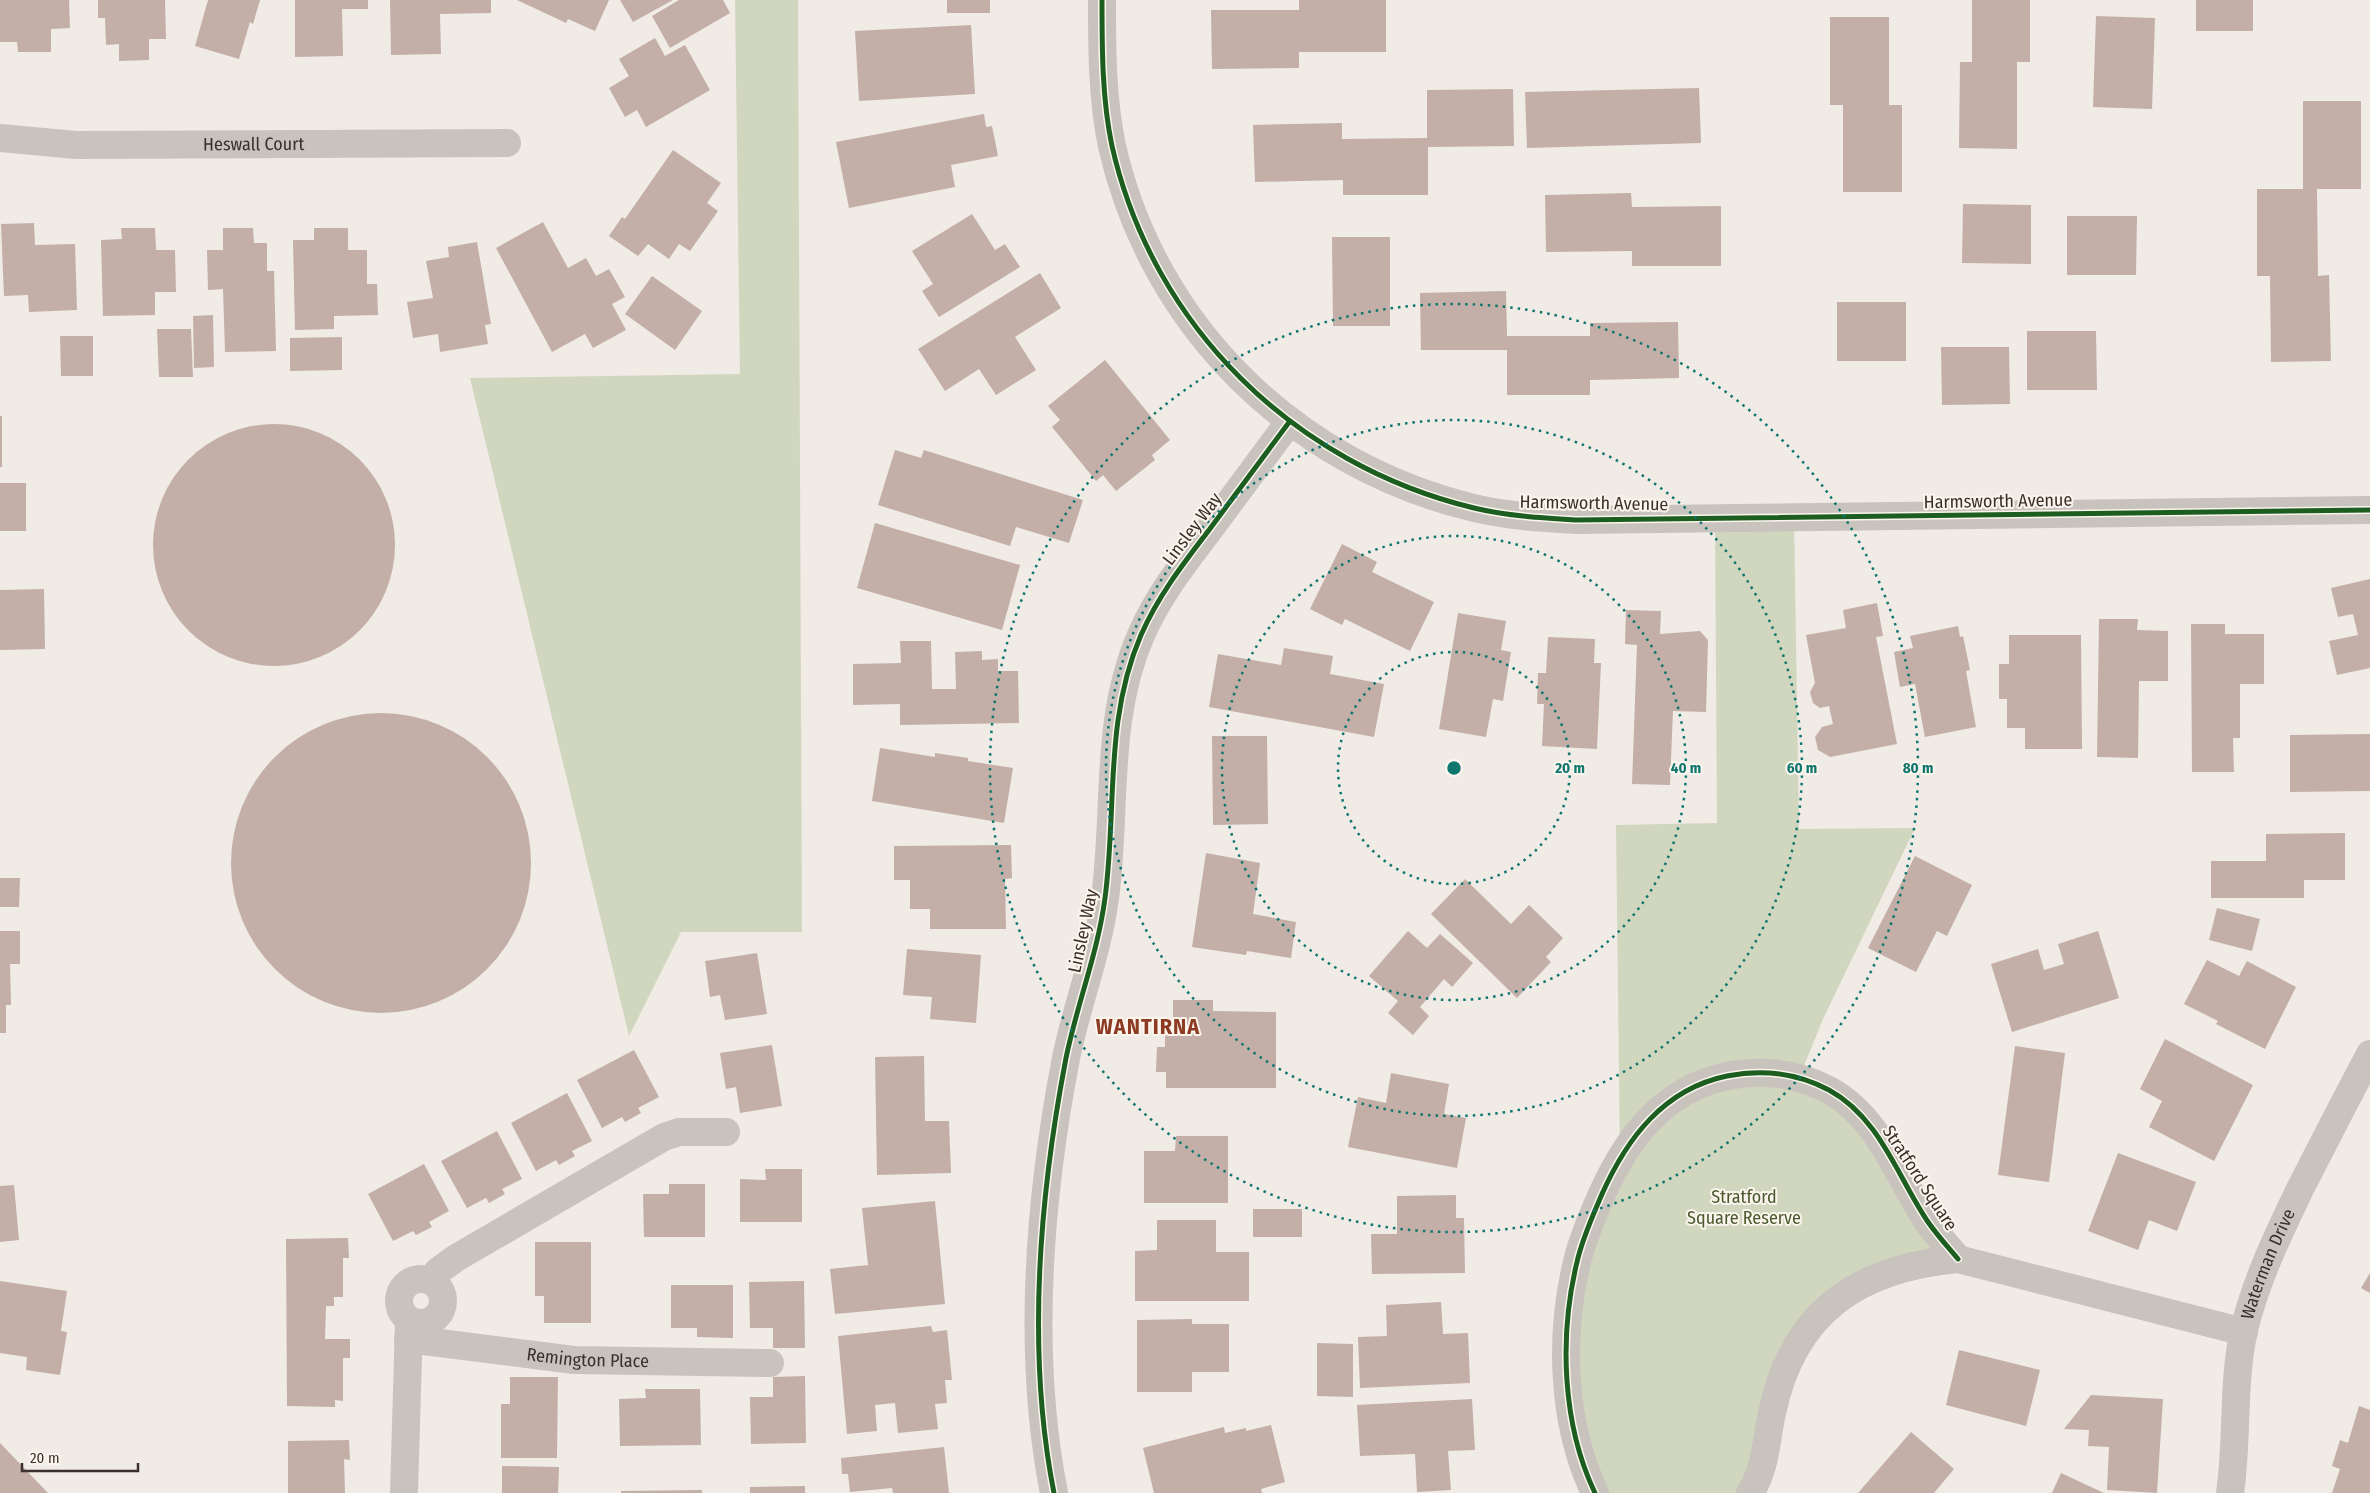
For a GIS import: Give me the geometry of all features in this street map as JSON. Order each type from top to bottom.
[{"type":"street","name":"Harmsworth Avenue","points":[[1102,0],[1106,104],[1112,145],[1123,186],[1140,228],[1160,271],[1185,315],[1236,376],[1274,410],[1340,454],[1381,476],[1426,494],[1474,508],[1522,517],[1576,520],[2370,510]]},
{"type":"street","name":"Heswall Court","points":[[0,138],[76,144],[507,143]]},
{"type":"street","name":"Linsley Way","points":[[1054,1493],[1049,1470],[1040,1365],[1040,1248],[1050,1151],[1067,1054],[1102,923],[1108,865],[1114,734],[1120,702],[1140,637],[1161,593],[1290,421]]},
{"type":"street","name":"Waterman Drive","points":[[2230,1493],[2235,1460],[2238,1365],[2244,1332],[2256,1287],[2275,1240],[2370,1054]]},
{"type":"street","name":"Stratford Square","points":[[1595,1493],[1584,1470],[1568,1393],[1567,1330],[1577,1262],[1598,1202],[1620,1156],[1657,1110],[1674,1098],[1714,1079],[1758,1072],[1784,1074],[1829,1090],[1850,1105],[1882,1141],[1928,1223],[1958,1259]]},
{"type":"street","points":[[404,1493],[409,1329],[398,1301],[403,1286],[416,1278],[432,1281],[438,1271],[456,1258],[658,1140],[679,1132],[726,1132]]},
{"type":"street","name":"Stratford Square","points":[[1750,1493],[1761,1471],[1772,1413],[1786,1366],[1795,1346],[1824,1309],[1842,1295],[1891,1272],[1932,1262],[1958,1259],[2244,1332]]},
{"type":"street","name":"Remington Place","points":[[409,1329],[581,1361],[770,1363]]},
{"type":"green space","points":[[735,0],[798,0],[802,932],[681,932],[629,1036],[470,378],[740,374]]},
{"type":"green space","name":"Stratford Square Reserve","points":[[1715,518],[1794,518],[1799,829],[1915,828],[1823,1019],[1799,1078],[1829,1090],[1958,1259],[1824,1309],[1750,1493],[1595,1493],[1567,1330],[1620,1156],[1616,825],[1717,823]]},
{"type":"building","points":[[0,0],[69,0],[70,28],[51,29],[51,52],[18,52],[17,42],[0,42]]},
{"type":"building","points":[[98,0],[165,0],[166,39],[149,39],[149,60],[119,61],[119,44],[106,45],[105,18],[98,18]]},
{"type":"building","points":[[208,0],[260,0],[253,24],[250,22],[239,59],[195,46]]},
{"type":"building","points":[[295,0],[368,0],[368,9],[342,9],[343,56],[295,57]]},
{"type":"building","points":[[390,0],[491,0],[491,13],[440,14],[441,54],[391,55]]},
{"type":"building","points":[[517,0],[609,0],[595,31],[568,19],[566,23]]},
{"type":"building","points":[[620,0],[673,0],[633,22]]},
{"type":"building","points":[[679,0],[723,0],[730,13],[670,48],[652,16]]},
{"type":"building","points":[[947,0],[990,0],[990,13],[947,13]]},
{"type":"building","points":[[1299,0],[1386,0],[1386,52],[1299,52],[1299,68],[1212,69],[1211,10],[1299,10]]},
{"type":"building","points":[[1972,0],[2030,0],[2030,62],[2017,62],[2017,149],[1959,148],[1960,62],[1972,62]]},
{"type":"building","points":[[2196,0],[2253,0],[2253,31],[2196,31]]},
{"type":"building","points":[[2096,16],[2155,18],[2152,109],[2093,107]]},
{"type":"building","points":[[1830,17],[1889,17],[1889,105],[1902,105],[1902,192],[1843,192],[1843,105],[1830,105]]},
{"type":"building","points":[[971,25],[975,94],[859,101],[855,31]]},
{"type":"building","points":[[655,38],[665,56],[685,45],[710,90],[646,127],[637,110],[625,117],[609,88],[629,76],[619,59]]},
{"type":"building","points":[[1699,88],[1701,143],[1527,148],[1525,92]]},
{"type":"building","points":[[1513,89],[1514,146],[1428,147],[1428,195],[1343,195],[1343,180],[1255,182],[1253,125],[1342,123],[1342,139],[1427,138],[1427,90]]},
{"type":"building","points":[[2303,101],[2361,101],[2361,189],[2317,189],[2318,276],[2329,275],[2331,361],[2271,362],[2270,276],[2257,276],[2257,189],[2303,189]]},
{"type":"building","points":[[984,114],[986,127],[992,126],[998,156],[951,165],[955,187],[849,208],[836,142]]},
{"type":"building","points":[[673,150],[721,183],[707,203],[718,211],[690,251],[679,244],[669,259],[648,244],[638,256],[609,236],[622,217],[625,219]]},
{"type":"building","points":[[1631,193],[1632,207],[1721,206],[1721,266],[1632,266],[1632,251],[1546,252],[1545,195]]},
{"type":"building","points":[[1963,204],[2031,205],[2031,264],[1962,263]]},
{"type":"building","points":[[972,214],[995,250],[1005,244],[1020,267],[939,317],[922,291],[933,284],[912,251]]},
{"type":"building","points":[[2067,216],[2137,216],[2136,275],[2067,275]]},
{"type":"building","points":[[543,222],[568,268],[586,258],[596,276],[609,269],[625,297],[612,304],[626,330],[593,348],[585,334],[552,352],[496,248]]},
{"type":"building","points":[[34,223],[35,245],[75,244],[77,310],[29,312],[28,295],[4,296],[1,224]]},
{"type":"building","points":[[121,228],[155,228],[156,250],[175,250],[176,292],[155,292],[155,315],[103,316],[101,240],[122,239]]},
{"type":"building","points":[[223,228],[253,228],[254,243],[267,243],[267,271],[274,271],[276,351],[225,352],[223,289],[208,290],[207,250],[223,250]]},
{"type":"building","points":[[314,228],[348,228],[348,250],[367,250],[367,284],[377,284],[378,315],[334,316],[334,329],[295,330],[293,240],[314,240]]},
{"type":"building","points":[[1332,237],[1390,237],[1390,326],[1333,326]]},
{"type":"building","points":[[477,242],[491,324],[485,325],[488,344],[440,352],[438,334],[413,338],[407,302],[433,298],[426,261],[449,257],[448,247]]},
{"type":"building","points":[[1040,273],[1061,308],[1015,337],[1036,370],[996,395],[979,369],[945,391],[918,349]]},
{"type":"building","points":[[652,276],[702,311],[675,350],[625,314]]},
{"type":"building","points":[[1506,291],[1507,336],[1590,336],[1590,323],[1678,322],[1679,378],[1590,380],[1590,395],[1507,395],[1507,350],[1421,350],[1420,293]]},
{"type":"building","points":[[1837,302],[1906,302],[1906,361],[1837,361]]},
{"type":"building","points":[[213,315],[214,367],[194,368],[193,316]]},
{"type":"building","points":[[157,329],[191,329],[193,377],[159,377]]},
{"type":"building","points":[[2027,331],[2096,331],[2097,390],[2027,390]]},
{"type":"building","points":[[60,336],[93,336],[93,376],[61,376]]},
{"type":"building","points":[[342,337],[342,370],[290,371],[290,338]]},
{"type":"building","points":[[1941,347],[2009,347],[2010,404],[1942,405]]},
{"type":"building","points":[[1105,360],[1170,440],[1152,455],[1155,460],[1116,491],[1103,475],[1096,481],[1052,427],[1060,420],[1048,406]]},
{"type":"building","points":[[0,416],[2,416],[2,467],[0,467]]},
{"type":"building","points":[[274,424],[298,426],[320,433],[341,444],[360,459],[375,478],[386,499],[393,521],[395,545],[393,569],[386,591],[375,612],[360,631],[341,646],[320,657],[298,664],[274,666],[250,664],[228,657],[207,646],[188,631],[173,612],[162,591],[155,569],[153,545],[155,521],[162,499],[173,478],[188,459],[207,444],[228,433],[250,426]]},
{"type":"building","points":[[895,450],[921,458],[924,450],[1083,500],[1069,543],[1016,527],[1010,546],[878,505]]},
{"type":"building","points":[[0,483],[26,483],[26,531],[0,531]]},
{"type":"building","points":[[875,523],[1020,565],[1002,630],[857,588]]},
{"type":"building","points":[[1342,544],[1377,562],[1372,572],[1434,602],[1410,651],[1345,619],[1342,625],[1310,609]]},
{"type":"building","points":[[2370,579],[2370,668],[2337,675],[2329,641],[2358,635],[2353,614],[2338,617],[2331,588]]},
{"type":"building","points":[[44,589],[45,649],[0,650],[0,590]]},
{"type":"building","points":[[1877,603],[1883,636],[1876,637],[1897,744],[1830,757],[1818,750],[1815,737],[1822,727],[1833,724],[1829,706],[1820,708],[1813,703],[1810,692],[1815,683],[1806,635],[1846,628],[1843,610]]},
{"type":"building","points":[[1626,610],[1661,611],[1660,634],[1700,631],[1708,640],[1706,712],[1673,711],[1670,785],[1632,784],[1637,645],[1625,644]]},
{"type":"building","points":[[1458,613],[1506,621],[1501,650],[1511,652],[1503,701],[1493,699],[1486,737],[1439,729]]},
{"type":"building","points":[[2099,619],[2138,619],[2137,630],[2168,631],[2168,681],[2139,681],[2138,758],[2097,757]]},
{"type":"building","points":[[2191,624],[2225,624],[2225,634],[2264,634],[2264,684],[2240,684],[2240,738],[2233,738],[2234,772],[2192,772]]},
{"type":"building","points":[[1958,626],[1960,637],[1963,636],[1970,670],[1966,671],[1976,727],[1925,737],[1915,684],[1900,687],[1894,652],[1913,648],[1910,636]]},
{"type":"building","points":[[2009,635],[2081,635],[2082,749],[2025,749],[2025,728],[2007,728],[2007,699],[1999,699],[1999,664],[2009,664]]},
{"type":"building","points":[[1548,637],[1595,639],[1594,663],[1601,663],[1597,749],[1542,746],[1544,704],[1537,704],[1538,673],[1546,673]]},
{"type":"building","points":[[900,641],[931,641],[932,689],[956,689],[955,652],[982,651],[982,660],[998,659],[998,671],[1018,671],[1019,723],[900,725],[900,704],[853,705],[853,664],[901,663]]},
{"type":"building","points":[[1284,648],[1333,656],[1330,674],[1384,684],[1374,737],[1209,707],[1218,654],[1281,665]]},
{"type":"building","points":[[381,713],[410,716],[438,725],[464,738],[487,757],[506,780],[519,806],[528,834],[531,863],[528,892],[519,920],[506,946],[487,969],[464,988],[438,1001],[410,1010],[381,1013],[352,1010],[324,1001],[298,988],[275,969],[256,946],[243,920],[234,892],[231,863],[234,834],[243,806],[256,780],[275,757],[298,738],[324,725],[352,716]]},
{"type":"building","points":[[2370,734],[2370,791],[2290,792],[2290,735]]},
{"type":"building","points":[[1212,736],[1267,736],[1268,824],[1213,825]]},
{"type":"building","points":[[880,748],[935,757],[935,753],[968,758],[968,761],[1013,768],[1004,823],[872,801]]},
{"type":"building","points":[[2345,833],[2345,880],[2304,880],[2304,898],[2211,898],[2211,861],[2266,861],[2266,834]]},
{"type":"building","points":[[1011,845],[1012,878],[1005,879],[1006,929],[930,929],[930,909],[910,909],[910,880],[894,880],[894,846]]},
{"type":"building","points":[[1206,853],[1260,863],[1253,914],[1296,922],[1291,958],[1247,951],[1246,955],[1192,947]]},
{"type":"building","points":[[1915,856],[1972,885],[1947,936],[1937,931],[1916,972],[1868,948]]},
{"type":"building","points":[[0,878],[20,878],[19,907],[0,907]]},
{"type":"building","points":[[1465,879],[1511,924],[1529,905],[1563,938],[1546,957],[1551,962],[1517,998],[1431,914]]},
{"type":"building","points":[[2217,908],[2260,919],[2252,951],[2209,940]]},
{"type":"building","points":[[0,931],[20,931],[20,964],[10,964],[11,1005],[6,1005],[6,1033],[0,1033]]},
{"type":"building","points":[[1408,931],[1427,948],[1440,934],[1473,963],[1452,987],[1444,979],[1420,1007],[1429,1016],[1413,1035],[1388,1013],[1398,1001],[1369,976]]},
{"type":"building","points":[[2098,931],[2119,998],[2012,1032],[1991,964],[2038,949],[2044,970],[2064,964],[2058,944]]},
{"type":"building","points":[[907,949],[981,955],[976,1023],[930,1019],[932,997],[903,995]]},
{"type":"building","points":[[757,953],[767,1014],[725,1020],[720,995],[710,997],[705,961]]},
{"type":"building","points":[[2207,960],[2239,976],[2247,961],[2296,987],[2265,1049],[2216,1024],[2218,1021],[2184,1004]]},
{"type":"building","points":[[1173,1000],[1213,1000],[1213,1011],[1276,1012],[1276,1088],[1166,1088],[1166,1072],[1156,1072],[1157,1047],[1165,1047],[1165,1031],[1173,1030]]},
{"type":"building","points":[[2165,1039],[2253,1085],[2214,1161],[2149,1127],[2162,1101],[2140,1089]]},
{"type":"building","points":[[772,1045],[782,1106],[740,1113],[736,1087],[726,1089],[720,1053]]},
{"type":"building","points":[[2015,1046],[2065,1053],[2049,1182],[1998,1175]]},
{"type":"building","points":[[634,1050],[659,1097],[638,1108],[641,1113],[625,1122],[622,1117],[602,1128],[577,1080]]},
{"type":"building","points":[[924,1056],[925,1121],[949,1121],[951,1173],[877,1175],[875,1057]]},
{"type":"building","points":[[1391,1073],[1449,1084],[1444,1114],[1466,1118],[1457,1168],[1348,1147],[1358,1097],[1386,1103]]},
{"type":"building","points":[[567,1093],[592,1141],[572,1151],[575,1156],[559,1165],[556,1160],[536,1171],[511,1123]]},
{"type":"building","points":[[497,1131],[522,1179],[502,1189],[505,1194],[489,1203],[486,1198],[467,1208],[441,1161]]},
{"type":"building","points":[[1176,1136],[1228,1136],[1228,1203],[1144,1203],[1144,1151],[1175,1151]]},
{"type":"building","points":[[2118,1153],[2196,1182],[2177,1231],[2149,1220],[2138,1250],[2088,1231]]},
{"type":"building","points":[[424,1164],[449,1211],[429,1222],[432,1227],[416,1235],[413,1231],[393,1241],[368,1194]]},
{"type":"building","points":[[765,1169],[802,1169],[802,1222],[740,1222],[740,1179],[766,1180]]},
{"type":"building","points":[[669,1184],[705,1184],[705,1237],[644,1237],[643,1194],[669,1194]]},
{"type":"building","points":[[14,1185],[19,1240],[0,1242],[0,1186]]},
{"type":"building","points":[[1456,1195],[1456,1218],[1464,1218],[1465,1273],[1372,1274],[1371,1234],[1397,1234],[1397,1196]]},
{"type":"building","points":[[935,1201],[945,1304],[835,1314],[830,1269],[868,1265],[862,1208]]},
{"type":"building","points":[[1253,1209],[1302,1209],[1302,1237],[1253,1237]]},
{"type":"building","points":[[1157,1220],[1216,1220],[1216,1252],[1249,1252],[1249,1301],[1135,1301],[1135,1251],[1157,1250]]},
{"type":"building","points":[[348,1238],[349,1258],[343,1258],[343,1297],[334,1297],[334,1306],[326,1306],[325,1339],[350,1339],[350,1358],[343,1358],[343,1401],[335,1400],[335,1407],[287,1406],[286,1239]]},
{"type":"building","points":[[535,1242],[591,1242],[591,1323],[544,1323],[544,1296],[535,1296]]},
{"type":"building","points":[[2370,1273],[2370,1293],[2361,1288]]},
{"type":"building","points":[[0,1281],[67,1291],[61,1331],[67,1332],[60,1375],[26,1370],[27,1357],[0,1353]]},
{"type":"building","points":[[804,1281],[805,1348],[773,1348],[773,1328],[750,1328],[749,1282]]},
{"type":"building","points":[[671,1285],[733,1285],[733,1338],[697,1337],[697,1328],[671,1328]]},
{"type":"building","points":[[1441,1302],[1443,1334],[1468,1333],[1470,1383],[1360,1388],[1358,1337],[1387,1336],[1386,1305]]},
{"type":"building","points":[[1192,1319],[1192,1324],[1229,1324],[1229,1372],[1192,1372],[1192,1392],[1137,1392],[1137,1320]]},
{"type":"building","points":[[931,1326],[933,1332],[947,1330],[952,1380],[945,1380],[947,1403],[935,1404],[938,1429],[898,1433],[895,1403],[875,1405],[877,1431],[847,1434],[838,1336]]},
{"type":"building","points":[[1317,1343],[1353,1344],[1353,1397],[1317,1396]]},
{"type":"building","points":[[1959,1350],[2040,1370],[2026,1426],[1946,1405]]},
{"type":"building","points":[[805,1376],[806,1443],[751,1444],[750,1397],[773,1397],[773,1377]]},
{"type":"building","points":[[510,1377],[558,1377],[557,1458],[501,1458],[501,1404],[510,1404]]},
{"type":"building","points":[[645,1389],[700,1389],[701,1445],[620,1446],[619,1399],[646,1398]]},
{"type":"building","points":[[2091,1395],[2163,1399],[2157,1493],[2107,1490],[2109,1447],[2088,1446],[2089,1430],[2064,1429]]},
{"type":"building","points":[[1472,1399],[1475,1450],[1448,1451],[1451,1490],[1417,1492],[1415,1454],[1360,1456],[1357,1405]]},
{"type":"building","points":[[2359,1406],[2370,1410],[2370,1493],[2332,1493],[2340,1469],[2332,1466],[2340,1440],[2348,1443]]},
{"type":"building","points":[[1271,1425],[1285,1482],[1261,1489],[1262,1493],[1154,1493],[1143,1448],[1224,1427],[1225,1433],[1246,1428],[1246,1431]]},
{"type":"building","points":[[1911,1432],[1954,1469],[1934,1493],[1858,1493]]},
{"type":"building","points":[[349,1440],[350,1460],[344,1459],[345,1493],[288,1493],[288,1441]]},
{"type":"building","points":[[0,1443],[48,1493],[0,1493]]},
{"type":"building","points":[[944,1447],[949,1493],[893,1493],[892,1488],[850,1492],[848,1474],[842,1474],[841,1458]]},
{"type":"building","points":[[502,1466],[559,1467],[558,1493],[502,1493]]},
{"type":"building","points":[[2061,1473],[2104,1493],[2052,1493]]},
{"type":"building","points":[[805,1486],[805,1493],[750,1493],[750,1487]]},
{"type":"building","points":[[702,1490],[702,1493],[621,1493],[621,1491]]},
{"type":"cycle path","points":[[1102,0],[1104,92],[1112,146],[1132,212],[1161,273],[1197,329],[1241,379],[1292,422],[1348,459],[1409,488],[1487,511],[1576,520],[2370,510]]},
{"type":"cycle path","points":[[1054,1493],[1045,1439],[1040,1385],[1038,1330],[1043,1220],[1049,1165],[1066,1058],[1098,938],[1105,898],[1114,765],[1121,699],[1129,667],[1141,635],[1163,594],[1290,421]]},
{"type":"cycle path","points":[[1595,1493],[1584,1466],[1576,1438],[1570,1409],[1567,1379],[1566,1349],[1568,1320],[1571,1290],[1577,1262],[1595,1210],[1623,1154],[1650,1119],[1666,1104],[1684,1092],[1727,1076],[1753,1073],[1792,1076],[1829,1090],[1847,1102],[1875,1132],[1928,1222],[1958,1259]]},
{"type":"district","name":"WANTIRNA","points":[[1148,1026]]}]
